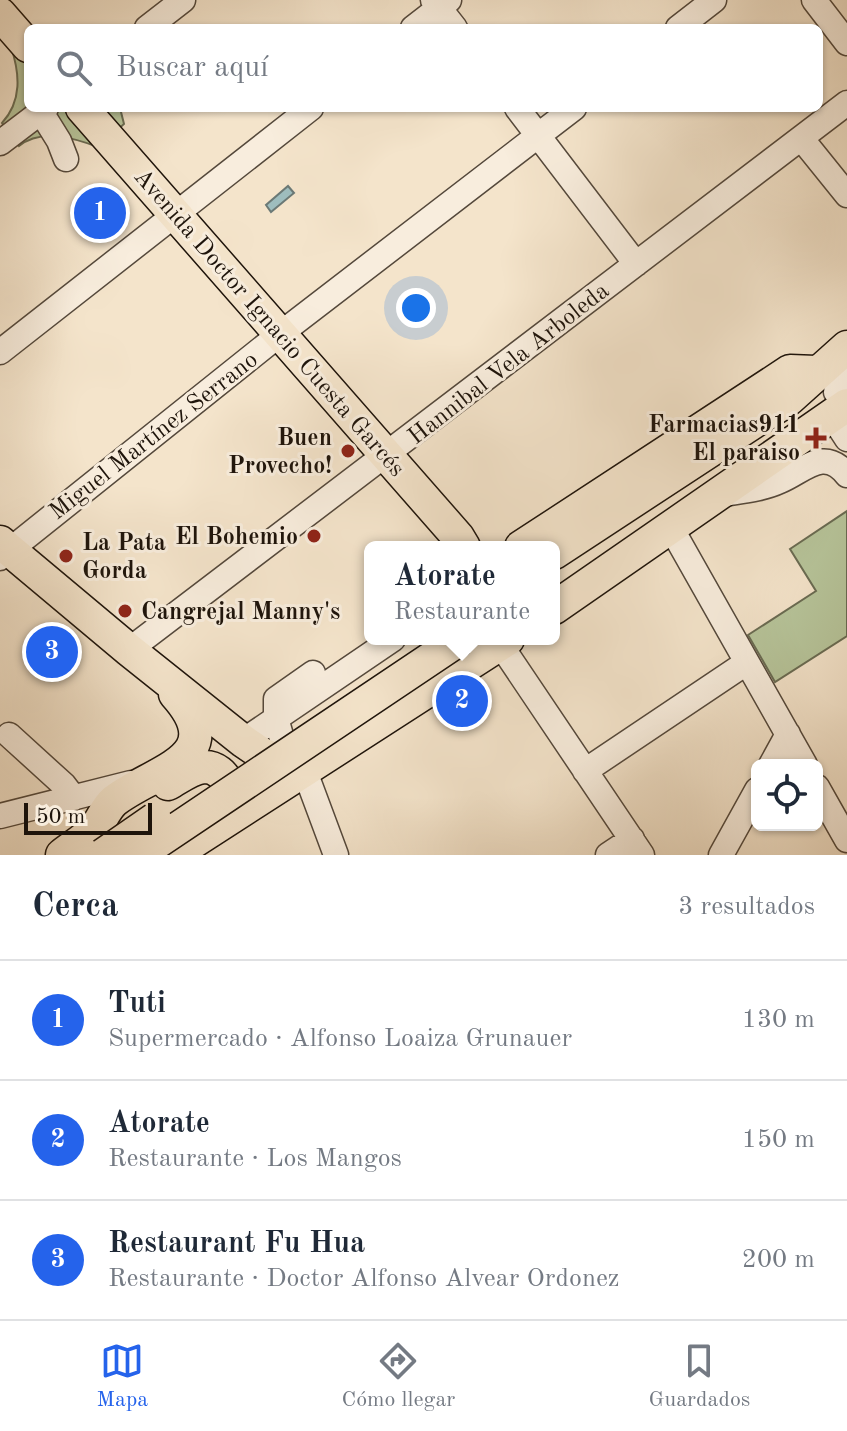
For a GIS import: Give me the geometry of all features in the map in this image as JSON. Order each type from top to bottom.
[{"type":"main road","name":"Avenida Doctor Ignacio Cuesta Garcés","points":[[86,112],[462,541]]},
{"type":"main road","points":[[560,592],[714,497],[831,400],[847,347]]},
{"type":"main road","points":[[545,541],[831,400]]},
{"type":"main road","points":[[560,592],[831,400]]},
{"type":"main road","points":[[3,550],[140,659],[274,745]]},
{"type":"main road","points":[[62,855],[98,842],[280,733],[414,645]]},
{"type":"main road","points":[[173,855],[228,819],[274,745],[432,645]]},
{"type":"main road","points":[[138,855],[449,645]]},
{"type":"main road","points":[[417,697],[454,645]]},
{"type":"main road","points":[[274,745],[417,697],[499,645]]},
{"type":"main road","points":[[98,842],[112,803],[189,755],[195,736],[193,721],[184,705],[140,659]]},
{"type":"main road","points":[[98,842],[184,775],[207,767],[222,775],[234,796],[228,819]]},
{"type":"street","points":[[152,24],[183,0]]},
{"type":"street","points":[[683,24],[714,0]]},
{"type":"street","points":[[814,0],[847,43]]},
{"type":"street","points":[[417,24],[440,3],[453,24]]},
{"type":"street","name":"Hannibal Vela Arboleda","points":[[140,659],[388,455],[847,103]]},
{"type":"street","points":[[0,143],[40,112]]},
{"type":"street","points":[[44,112],[66,159]]},
{"type":"street","points":[[107,112],[111,141]]},
{"type":"street","points":[[0,352],[306,112]]},
{"type":"street","points":[[520,112],[636,264]]},
{"type":"street","name":"Miguel Martínez Serrano","points":[[3,550],[569,112]]},
{"type":"street","points":[[801,138],[847,195]]},
{"type":"street","points":[[714,497],[779,482],[817,461],[837,465],[847,475]]},
{"type":"street","points":[[670,526],[802,759]]},
{"type":"street","points":[[336,855],[274,745],[274,705],[281,694],[364,641]]},
{"type":"street","points":[[274,745],[386,645]]},
{"type":"street","points":[[506,645],[637,847],[608,855]]},
{"type":"street","points":[[585,771],[746,663]]},
{"type":"street","points":[[774,759],[788,734]]},
{"type":"street","points":[[9,735],[74,798]]},
{"type":"street","points":[[0,816],[153,778]]},
{"type":"street","points":[[823,798],[847,840]]},
{"type":"street","points":[[721,855],[751,801]]},
{"type":"green space","points":[[24,32],[24,112],[121,112],[124,124],[98,147],[58,136],[37,137],[19,146],[2,123],[16,96],[16,67],[11,47]]},
{"type":"green space","points":[[847,511],[847,636],[775,682],[748,635],[816,591],[790,549]]},
{"type":"water","points":[[288,186],[294,193],[271,212],[266,205]]},
{"type":"place","name":"Tuti","points":[[100,213]]},
{"type":"place","name":"Farmacias911 El paraiso","points":[[816,438]]},
{"type":"place","name":"Buen Provecho!","points":[[348,451]]},
{"type":"place","name":"El Bohemio","points":[[314,536]]},
{"type":"place","name":"La Pata Gorda","points":[[66,556]]},
{"type":"place","name":"Cangrejal Manny's","points":[[125,611]]},
{"type":"place","name":"Restaurant Fu Hua","points":[[52,652]]},
{"type":"place","name":"Atorate","points":[[462,701]]}]
